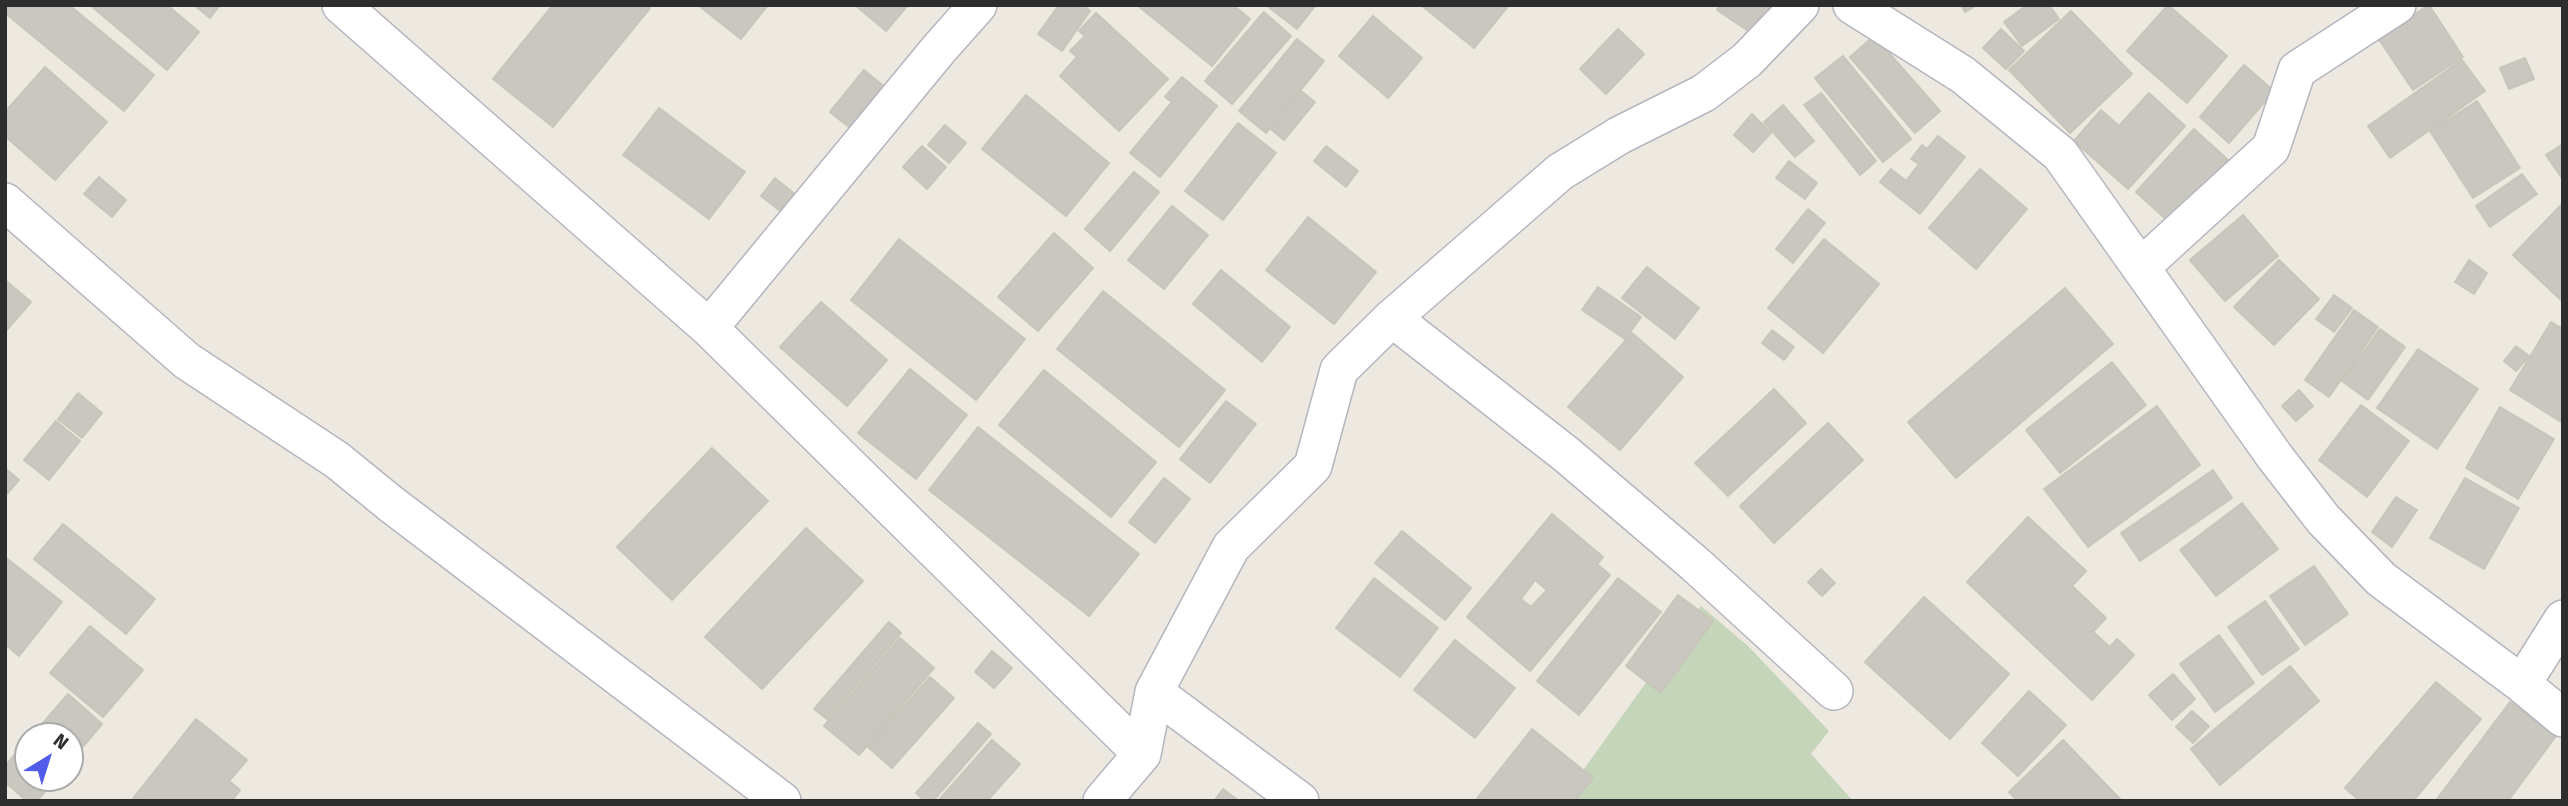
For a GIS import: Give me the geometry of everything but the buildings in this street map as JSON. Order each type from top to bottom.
[{"type":"street","points":[[709,328],[978,5]]},
{"type":"street","points":[[1102,801],[1142,754],[1154,692],[1231,547],[1312,467],[1339,370],[1392,318],[1560,172],[1620,135],[1704,93],[1747,60],[1800,5]]},
{"type":"street","points":[[1852,5],[1963,75],[2060,154],[2275,457],[2323,519],[2381,579],[2522,684],[2563,718]]},
{"type":"street","points":[[2141,267],[2271,148],[2297,70],[2397,5]]},
{"type":"street","points":[[361,12],[709,328],[1142,754]]},
{"type":"street","points":[[5,202],[187,361],[337,460],[782,801]]},
{"type":"street","points":[[1392,318],[1567,455],[1695,564],[1834,691]]},
{"type":"street","points":[[2522,684],[2563,619]]},
{"type":"street","points":[[1154,692],[1300,801]]},
{"type":"green space","points":[[1701,606],[1749,647],[1829,731],[1811,754],[1853,801],[1561,801]]}]
